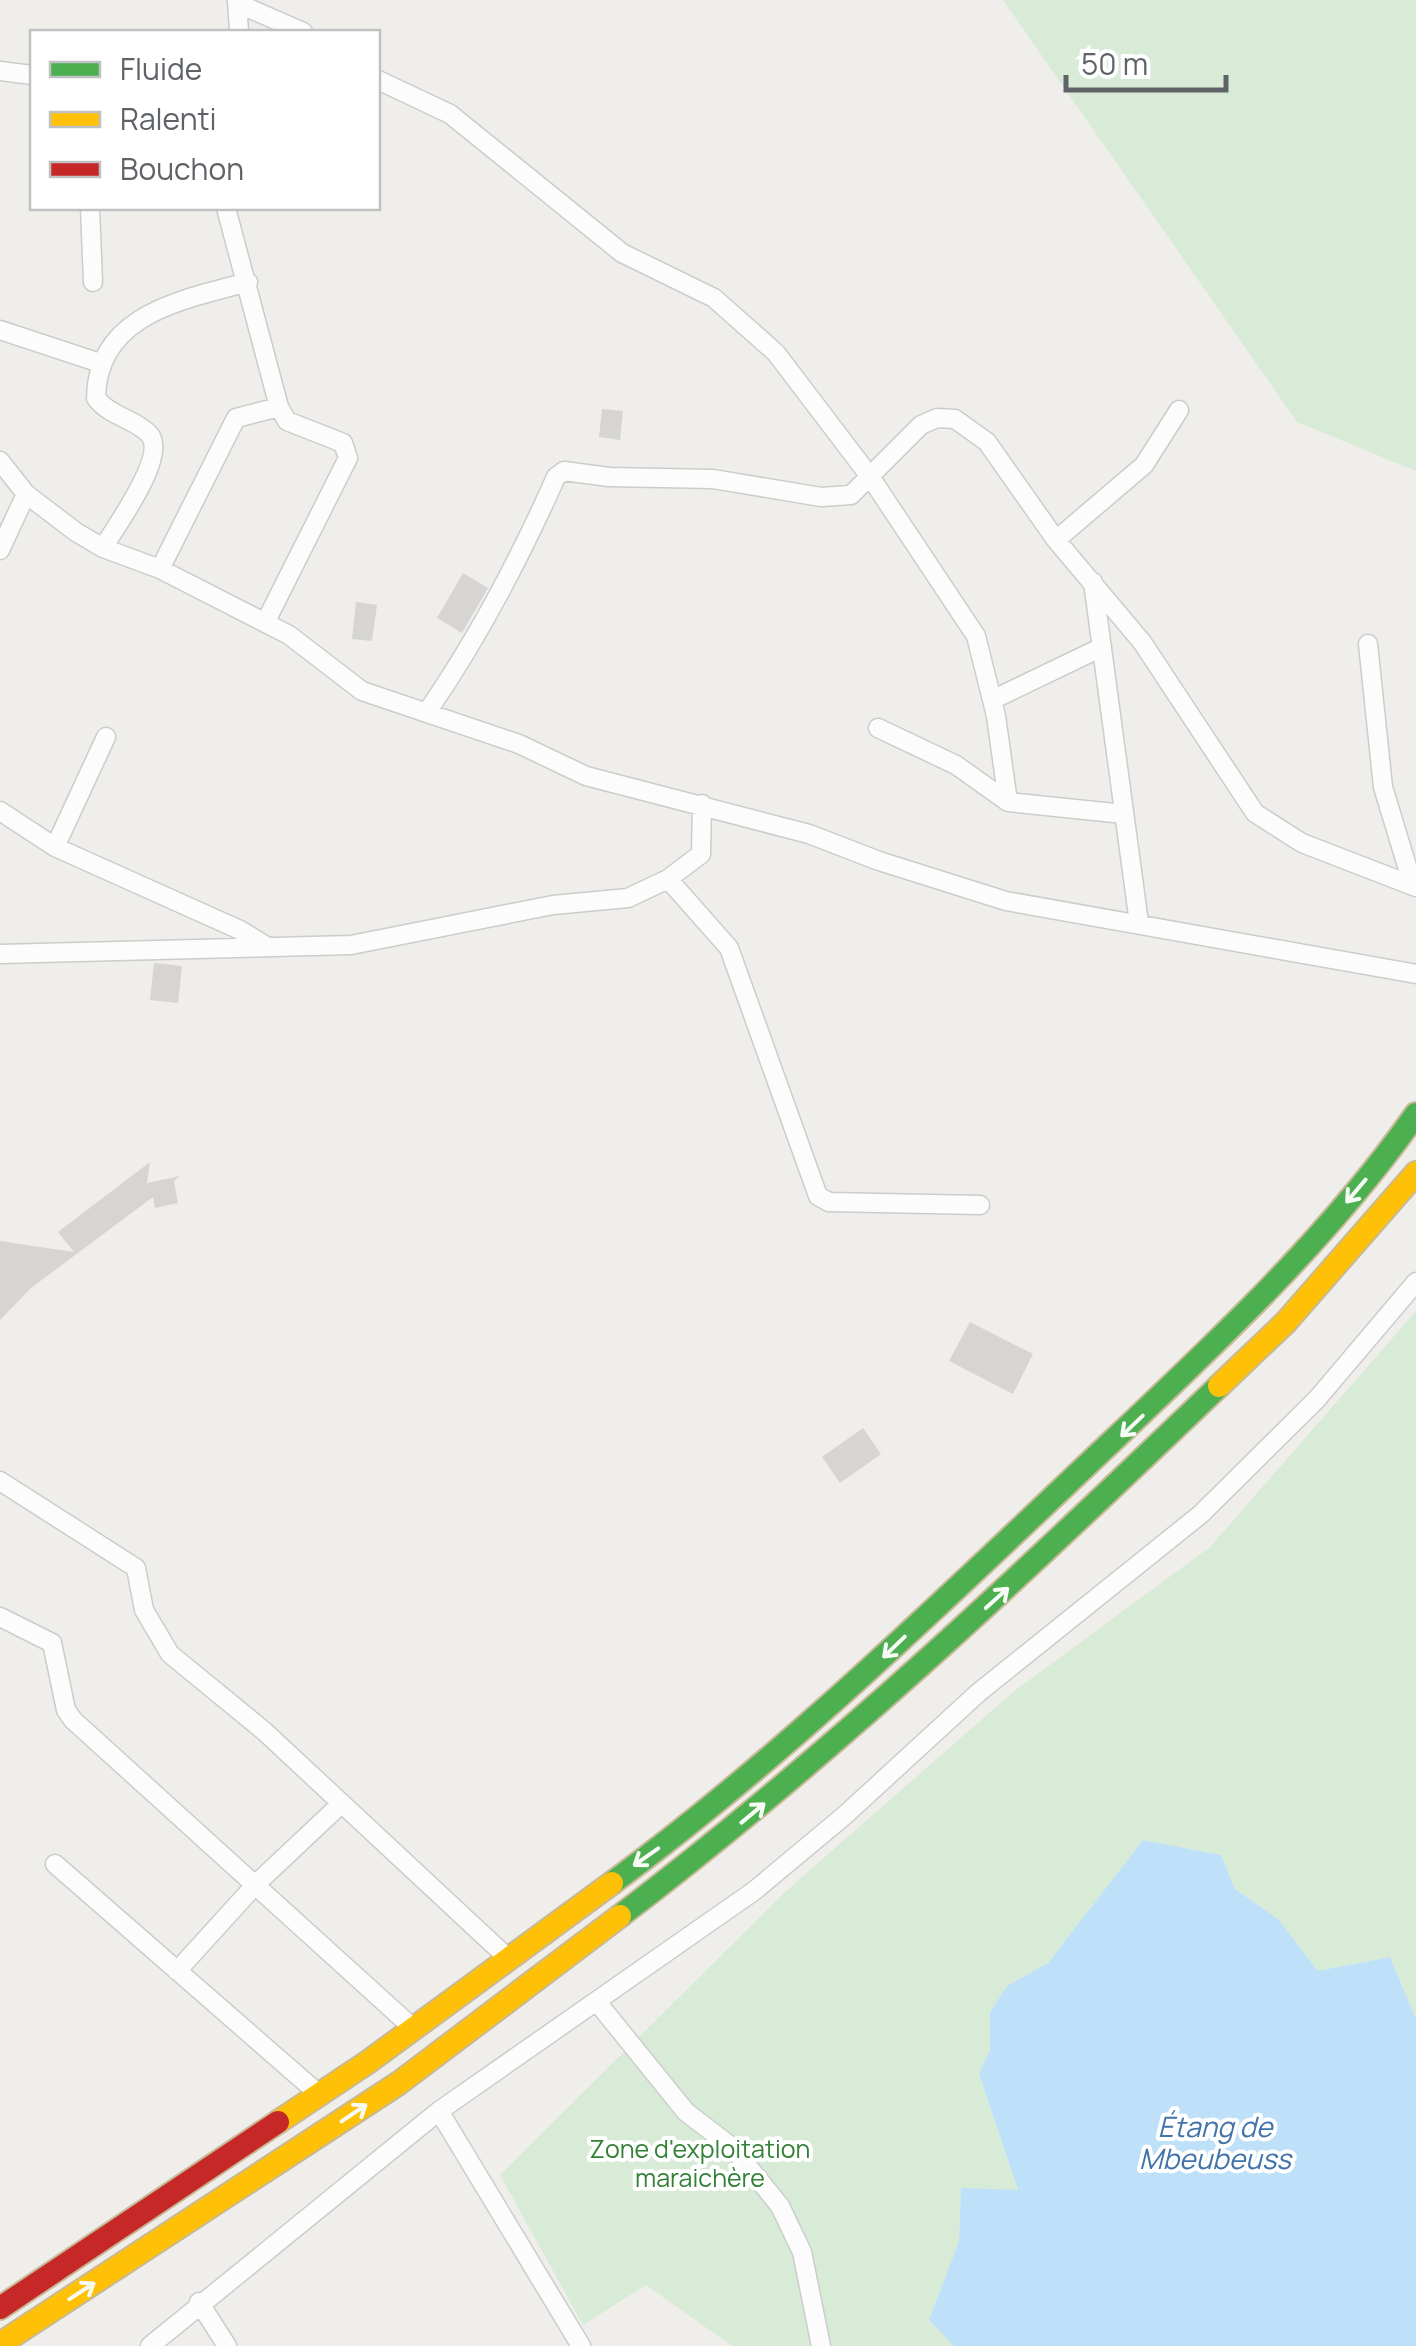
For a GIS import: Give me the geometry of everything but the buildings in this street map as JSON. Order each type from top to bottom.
[{"type":"highway","points":[[0,2308],[414,2029],[755,1772],[1097,1460],[1266,1296],[1388,1155],[1416,1114]]},
{"type":"highway","points":[[0,2344],[399,2083],[712,1848],[820,1758],[1012,1584],[1286,1322],[1416,1173]]},
{"type":"street","points":[[239,30],[237,2],[299,30]]},
{"type":"street","points":[[0,71],[30,76]]},
{"type":"street","points":[[380,81],[450,114],[622,254],[714,298],[776,354],[871,478],[976,636],[992,700],[1008,802]]},
{"type":"street","points":[[90,210],[93,282]]},
{"type":"street","points":[[227,210],[279,407],[287,420],[343,443],[348,458],[265,623]]},
{"type":"street","points":[[103,548],[151,467],[155,451],[150,434],[96,398],[100,363],[113,339],[149,312],[248,282]]},
{"type":"street","points":[[0,330],[100,363]]},
{"type":"street","points":[[160,568],[236,418],[279,407]]},
{"type":"street","points":[[1056,540],[1144,465],[1179,410]]},
{"type":"street","points":[[427,712],[473,645],[525,548],[556,477],[564,471],[609,477],[714,478],[821,497],[850,495],[921,424],[936,418],[956,419],[986,442],[1056,540],[1142,642],[1255,812],[1302,843],[1414,886]]},
{"type":"street","points":[[0,461],[26,494],[48,513],[103,548],[160,568],[289,635],[362,690],[518,744],[586,776],[810,834],[879,861],[1006,901],[1416,974]]},
{"type":"street","points":[[0,550],[26,494]]},
{"type":"street","points":[[1093,580],[1138,924]]},
{"type":"street","points":[[1368,644],[1383,787],[1414,886]]},
{"type":"street","points":[[992,700],[1102,647]]},
{"type":"street","points":[[878,728],[956,765],[1008,802],[1124,814]]},
{"type":"street","points":[[55,847],[106,738]]},
{"type":"street","points":[[0,954],[351,946],[553,905],[628,898],[668,879],[701,854],[702,804]]},
{"type":"street","points":[[0,811],[55,847],[240,930],[266,946]]},
{"type":"street","points":[[668,879],[729,948],[772,1058],[813,1190],[823,1200],[980,1205]]},
{"type":"street","points":[[150,2346],[199,2302],[440,2111],[754,1891],[903,1765],[978,1693],[1202,1514],[1318,1399],[1416,1282]]},
{"type":"street","points":[[0,1480],[136,1568],[144,1610],[170,1654],[342,1804],[510,1960]]},
{"type":"street","points":[[0,1617],[52,1643],[66,1710],[73,1720],[414,2029]]},
{"type":"street","points":[[177,1970],[256,1884],[342,1804]]},
{"type":"street","points":[[55,1864],[320,2095]]},
{"type":"street","points":[[597,2002],[686,2112],[745,2160],[780,2206],[802,2252],[821,2346]]},
{"type":"street","points":[[440,2111],[582,2346]]},
{"type":"street","points":[[199,2302],[227,2346]]},
{"type":"green space","points":[[1003,0],[1416,0],[1416,471],[1297,422]]},
{"type":"green space","name":"Zone d'exploitation maraichère","points":[[1416,1311],[1416,2019],[1390,1957],[1318,1971],[1278,1919],[1235,1889],[1221,1855],[1143,1840],[1048,1963],[1007,1986],[990,2012],[990,2050],[979,2074],[1018,2191],[961,2188],[959,2241],[929,2320],[954,2346],[732,2346],[646,2285],[583,2325],[500,2175],[784,1893],[1013,1692],[1210,1547]]},
{"type":"water","name":"Étang de Mbeubeuss","points":[[1143,1840],[1221,1855],[1235,1889],[1278,1919],[1318,1971],[1390,1957],[1416,2019],[1416,2346],[954,2346],[929,2320],[959,2241],[961,2188],[1018,2190],[979,2074],[990,2050],[990,2012],[1007,1986],[1048,1963]]},
{"type":"traffic: fast","points":[[612,1883],[732,1789],[846,1690],[1160,1396],[1338,1214],[1416,1114]]},
{"type":"traffic: fast","points":[[620,1916],[852,1726],[1219,1386]]},
{"type":"traffic: slow","points":[[1219,1386],[1286,1322],[1416,1173]]},
{"type":"traffic: slow","points":[[278,2122],[368,2062],[612,1883]]},
{"type":"traffic: slow","points":[[0,2344],[399,2083],[620,1916]]},
{"type":"traffic: jam","points":[[0,2308],[278,2122]]}]
